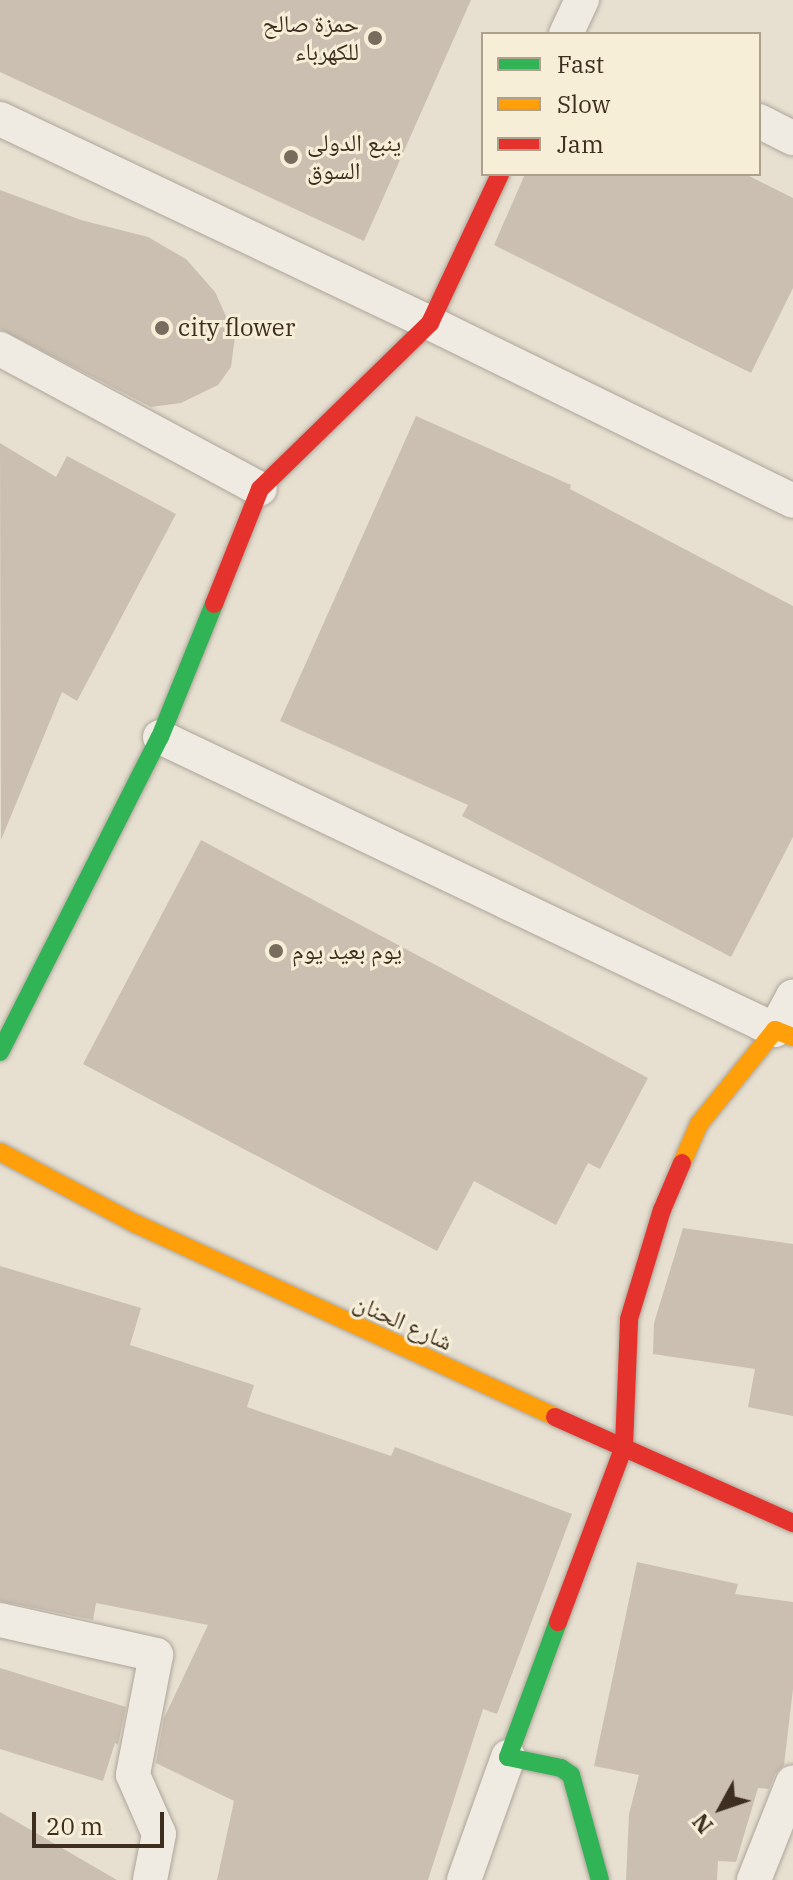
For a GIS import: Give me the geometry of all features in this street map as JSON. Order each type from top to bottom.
[{"type":"street","points":[[0,119],[430,323],[793,501]]},
{"type":"street","points":[[761,122],[793,138]]},
{"type":"street","points":[[0,1052],[160,737],[260,489],[430,323],[499,176]]},
{"type":"street","points":[[0,349],[260,489]]},
{"type":"street","points":[[160,737],[784,1034]]},
{"type":"street","points":[[464,1880],[624,1446],[629,1319],[662,1210],[699,1124],[784,1034],[793,996]]},
{"type":"street","name":"شارع الحنان","points":[[0,1152],[134,1223],[371,1335],[793,1523]]},
{"type":"street","points":[[0,1620],[156,1655],[133,1775],[159,1834],[150,1880]]},
{"type":"street","points":[[508,1757],[561,1768],[571,1775],[600,1880]]},
{"type":"street","points":[[754,1880],[793,1782]]},
{"type":"building","name":"ينبع الدولى السوق","points":[[0,0],[471,0],[364,241],[0,72]]},
{"type":"building","points":[[524,176],[749,176],[793,198],[793,288],[751,373],[494,245]]},
{"type":"building","points":[[0,190],[81,220],[148,237],[186,259],[215,292],[235,336],[231,367],[218,385],[181,403],[151,407],[0,329]]},
{"type":"building","points":[[416,416],[571,485],[570,489],[793,606],[793,837],[731,957],[462,816],[468,805],[280,721]]},
{"type":"building","points":[[0,443],[56,477],[67,456],[176,514],[77,701],[62,692],[1,840]]},
{"type":"building","name":"يوم بعيد يوم","points":[[201,840],[648,1078],[600,1169],[588,1163],[556,1225],[474,1181],[437,1251],[83,1064]]},
{"type":"building","points":[[683,1228],[793,1244],[793,1416],[748,1407],[755,1369],[653,1354],[654,1323]]},
{"type":"building","points":[[0,1266],[141,1308],[130,1345],[254,1385],[247,1407],[391,1456],[395,1447],[572,1514],[497,1714],[483,1709],[428,1880],[217,1880],[234,1801],[156,1763],[164,1718],[208,1625],[96,1603],[93,1620],[0,1601]]},
{"type":"building","points":[[637,1562],[738,1584],[735,1594],[793,1602],[793,1689],[784,1765],[775,1774],[769,1789],[758,1788],[736,1862],[718,1861],[717,1880],[626,1880],[629,1814],[639,1775],[594,1766]]},
{"type":"building","points":[[0,1668],[126,1707],[118,1745],[115,1743],[103,1781],[0,1749]]},
{"type":"building","points":[[0,1812],[117,1880],[0,1880]]},
{"type":"traffic: fast","points":[[0,1052],[160,737],[214,604]]},
{"type":"traffic: fast","points":[[558,1622],[508,1757],[561,1768],[571,1775],[600,1880]]},
{"type":"traffic: slow","points":[[682,1163],[699,1124],[775,1030],[793,1037]]},
{"type":"traffic: slow","points":[[0,1152],[134,1223],[555,1417]]},
{"type":"traffic: jam","points":[[214,604],[260,489],[430,323],[499,176]]},
{"type":"traffic: jam","points":[[558,1622],[624,1446],[629,1319],[662,1210],[682,1163]]},
{"type":"traffic: jam","points":[[555,1417],[793,1523]]},
{"type":"place","name":"حمزة صالح للكهرباء","points":[[375,38]]},
{"type":"place","name":"ينبع الدولى السوق","points":[[291,157]]},
{"type":"place","name":"city flower","points":[[162,328]]},
{"type":"place","name":"يوم بعيد يوم","points":[[276,951]]}]
